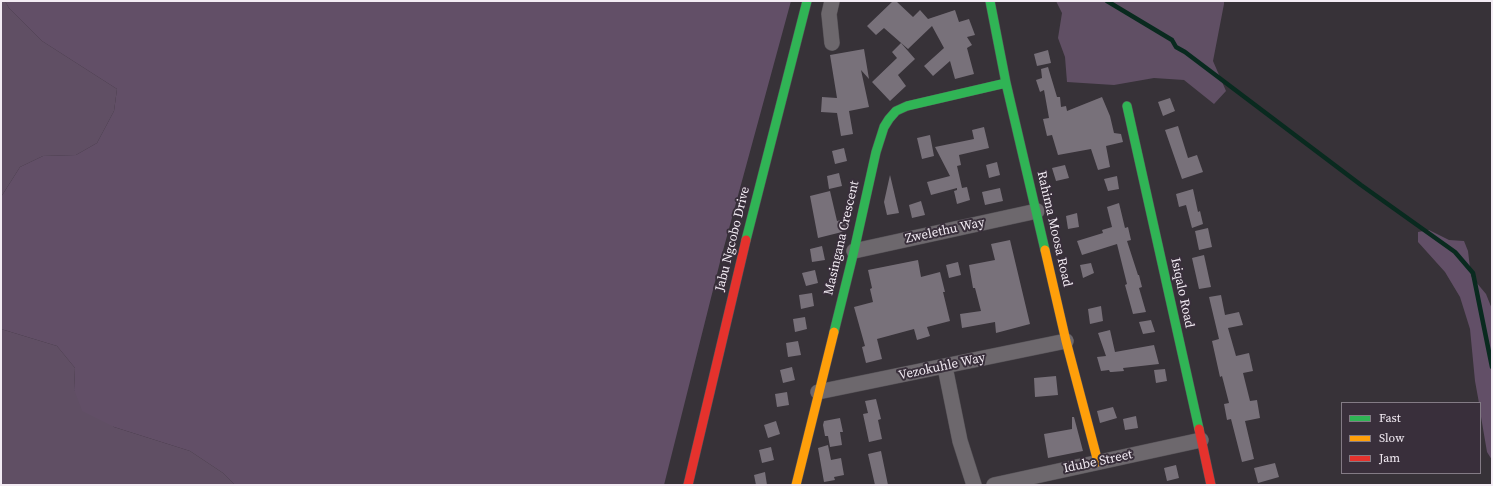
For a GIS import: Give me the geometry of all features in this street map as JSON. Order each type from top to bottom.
[{"type":"street","name":"Jabu Ngcobo Drive","points":[[688,485],[737,277],[807,1]]},
{"type":"street","points":[[832,1],[829,14],[832,43]]},
{"type":"street","name":"Rahima Moosa Road","points":[[990,1],[1006,83],[1037,211],[1066,341],[1098,462]]},
{"type":"street","name":"Masingana Crescent","points":[[796,485],[854,251],[876,152],[884,127],[896,112],[907,106],[1006,83]]},
{"type":"street","name":"Isiqalo Road","points":[[1127,106],[1211,485]]},
{"type":"street","name":"Zwelethu Way","points":[[854,251],[1037,211]]},
{"type":"street","name":"Vezokuhle Way","points":[[818,392],[1066,341]]},
{"type":"street","points":[[945,367],[960,441],[974,485]]},
{"type":"street","name":"Idube Street","points":[[994,485],[1201,440]]},
{"type":"shaded area","points":[[1,1],[5,1],[9,8],[42,41],[117,89],[114,111],[97,143],[76,155],[43,156],[20,167],[1,197]]},
{"type":"shaded area","points":[[5,1],[791,1],[721,258],[664,485],[235,485],[223,473],[190,451],[114,427],[82,411],[74,390],[75,368],[57,346],[1,329],[1,197],[20,167],[43,156],[76,155],[97,143],[114,111],[117,89],[42,41],[9,8]]},
{"type":"shaded area","points":[[1056,1],[1224,1],[1213,61],[1226,91],[1214,104],[1184,80],[1154,78],[1114,85],[1067,82],[1065,57],[1058,38],[1062,13]]},
{"type":"shaded area","points":[[1429,230],[1449,240],[1464,241],[1468,251],[1471,276],[1486,294],[1492,309],[1492,460],[1487,452],[1481,417],[1481,402],[1479,402],[1475,381],[1470,329],[1460,297],[1445,272],[1418,242],[1418,232]]},
{"type":"shaded area","points":[[1,329],[57,346],[75,368],[74,390],[114,427],[190,451],[223,473],[235,485],[1,485]]},
{"type":"building","points":[[893,1],[896,1],[913,17],[920,10],[928,19],[955,10],[959,22],[969,19],[975,35],[967,37],[972,45],[967,48],[974,74],[955,79],[950,61],[933,76],[924,66],[944,48],[932,26],[908,49],[884,28],[876,35],[867,26]]},
{"type":"building","points":[[901,43],[915,59],[898,75],[906,86],[890,101],[872,82],[897,58],[892,52]]},
{"type":"building","points":[[864,49],[869,79],[861,70],[869,107],[849,111],[853,134],[841,136],[837,113],[821,112],[822,97],[837,98],[830,55]]},
{"type":"building","points":[[1048,50],[1051,63],[1037,66],[1034,54]]},
{"type":"building","points":[[1048,67],[1057,97],[1060,97],[1061,107],[1066,106],[1067,111],[1102,97],[1110,116],[1114,133],[1121,134],[1123,142],[1106,146],[1110,167],[1098,170],[1091,149],[1058,155],[1052,135],[1047,136],[1043,119],[1049,118],[1044,90],[1040,92],[1036,80],[1042,78],[1041,69]]},
{"type":"building","points":[[1170,98],[1175,111],[1163,116],[1158,102]]},
{"type":"building","points":[[1178,126],[1188,158],[1197,155],[1203,172],[1182,179],[1165,130]]},
{"type":"building","points":[[984,127],[989,148],[959,155],[961,165],[957,166],[962,188],[967,187],[970,200],[957,204],[954,191],[957,190],[957,188],[931,195],[927,182],[950,176],[935,147],[974,139],[972,130]]},
{"type":"building","points":[[930,135],[934,156],[922,159],[917,138]]},
{"type":"building","points":[[844,148],[847,161],[835,164],[832,151]]},
{"type":"building","points":[[997,162],[1000,175],[989,178],[986,165]]},
{"type":"building","points":[[1065,165],[1069,178],[1056,181],[1052,168]]},
{"type":"building","points":[[839,173],[842,186],[829,189],[827,176]]},
{"type":"building","points":[[890,175],[899,213],[887,215],[884,202]]},
{"type":"building","points":[[1117,176],[1119,189],[1108,191],[1104,179]]},
{"type":"building","points":[[1000,188],[1003,201],[985,205],[982,192]]},
{"type":"building","points":[[1193,189],[1198,212],[1200,211],[1203,224],[1192,228],[1186,205],[1179,207],[1176,194]]},
{"type":"building","points":[[830,191],[837,221],[849,218],[846,231],[818,238],[810,196]]},
{"type":"building","points":[[921,201],[925,215],[912,218],[909,205]]},
{"type":"building","points":[[1119,203],[1125,228],[1128,227],[1131,240],[1127,241],[1139,275],[1142,287],[1139,288],[1146,312],[1133,314],[1125,285],[1127,284],[1117,244],[1082,255],[1077,241],[1103,233],[1102,230],[1112,227],[1107,207]]},
{"type":"building","points":[[1077,213],[1079,227],[1068,229],[1066,216]]},
{"type":"building","points":[[1208,228],[1212,247],[1199,250],[1195,231]]},
{"type":"building","points":[[1010,240],[1030,324],[996,333],[995,322],[962,328],[960,314],[981,311],[975,288],[973,288],[969,265],[995,260],[991,244]]},
{"type":"building","points":[[822,246],[825,260],[812,262],[810,249]]},
{"type":"building","points":[[1204,255],[1211,287],[1199,289],[1192,258]]},
{"type":"building","points":[[918,260],[921,277],[940,272],[950,321],[927,327],[930,336],[917,340],[914,329],[877,339],[882,359],[866,363],[862,347],[865,346],[854,307],[873,302],[868,270]]},
{"type":"building","points":[[958,262],[961,275],[949,278],[946,265]]},
{"type":"building","points":[[1091,263],[1094,273],[1083,278],[1080,265]]},
{"type":"building","points":[[815,270],[818,283],[806,286],[802,273]]},
{"type":"building","points":[[812,293],[814,306],[801,309],[799,295]]},
{"type":"building","points":[[1221,295],[1225,315],[1239,312],[1243,325],[1228,328],[1236,356],[1249,353],[1253,371],[1243,373],[1250,401],[1257,400],[1260,418],[1245,421],[1254,459],[1242,462],[1231,419],[1227,420],[1224,404],[1229,403],[1222,376],[1220,377],[1212,341],[1219,339],[1209,297]]},
{"type":"building","points":[[1101,306],[1103,321],[1090,324],[1088,309]]},
{"type":"building","points":[[805,317],[807,329],[795,332],[793,319]]},
{"type":"building","points":[[1151,320],[1155,332],[1143,334],[1139,322]]},
{"type":"building","points":[[1110,330],[1115,352],[1154,345],[1159,364],[1123,368],[1124,371],[1101,371],[1097,357],[1106,356],[1098,333]]},
{"type":"building","points":[[798,341],[801,355],[788,357],[786,343]]},
{"type":"building","points":[[792,367],[795,380],[783,383],[780,370]]},
{"type":"building","points":[[1165,369],[1167,381],[1156,383],[1154,370]]},
{"type":"building","points":[[1056,376],[1058,395],[1035,397],[1034,378]]},
{"type":"building","points":[[787,392],[789,405],[777,407],[775,394]]},
{"type":"building","points":[[876,399],[881,419],[878,420],[882,439],[869,442],[863,414],[868,413],[865,401]]},
{"type":"building","points":[[1113,407],[1117,418],[1100,423],[1097,411]]},
{"type":"building","points":[[1136,416],[1138,428],[1125,430],[1123,419]]},
{"type":"building","points":[[1072,417],[1074,417],[1083,451],[1048,458],[1044,434],[1072,429]]},
{"type":"building","points":[[840,418],[843,432],[840,432],[842,445],[830,447],[828,436],[825,436],[823,425],[824,421]]},
{"type":"building","points":[[776,421],[780,434],[768,438],[764,425]]},
{"type":"building","points":[[828,445],[831,460],[841,458],[844,475],[834,477],[835,480],[824,482],[818,448]]},
{"type":"building","points":[[771,447],[774,460],[762,463],[759,450]]},
{"type":"building","points":[[881,451],[888,485],[875,485],[868,454]]},
{"type":"building","points":[[1275,463],[1279,477],[1258,483],[1254,468]]},
{"type":"building","points":[[1176,465],[1179,478],[1167,481],[1164,468]]},
{"type":"building","points":[[765,472],[767,485],[756,485],[754,475]]},
{"type":"waterway","points":[[1107,1],[1172,40],[1176,47],[1185,52],[1361,185],[1455,252],[1473,273],[1492,367]]},
{"type":"traffic: fast","points":[[746,240],[807,1]]},
{"type":"traffic: fast","points":[[990,1],[1006,83],[1045,250]]},
{"type":"traffic: fast","points":[[834,332],[876,152],[884,127],[889,119],[896,111],[907,106],[1006,83]]},
{"type":"traffic: fast","points":[[1127,106],[1199,429]]},
{"type":"traffic: slow","points":[[1045,250],[1066,341],[1098,462]]},
{"type":"traffic: slow","points":[[796,485],[834,332]]},
{"type":"traffic: jam","points":[[688,485],[746,240]]},
{"type":"traffic: jam","points":[[1199,429],[1211,485]]}]
